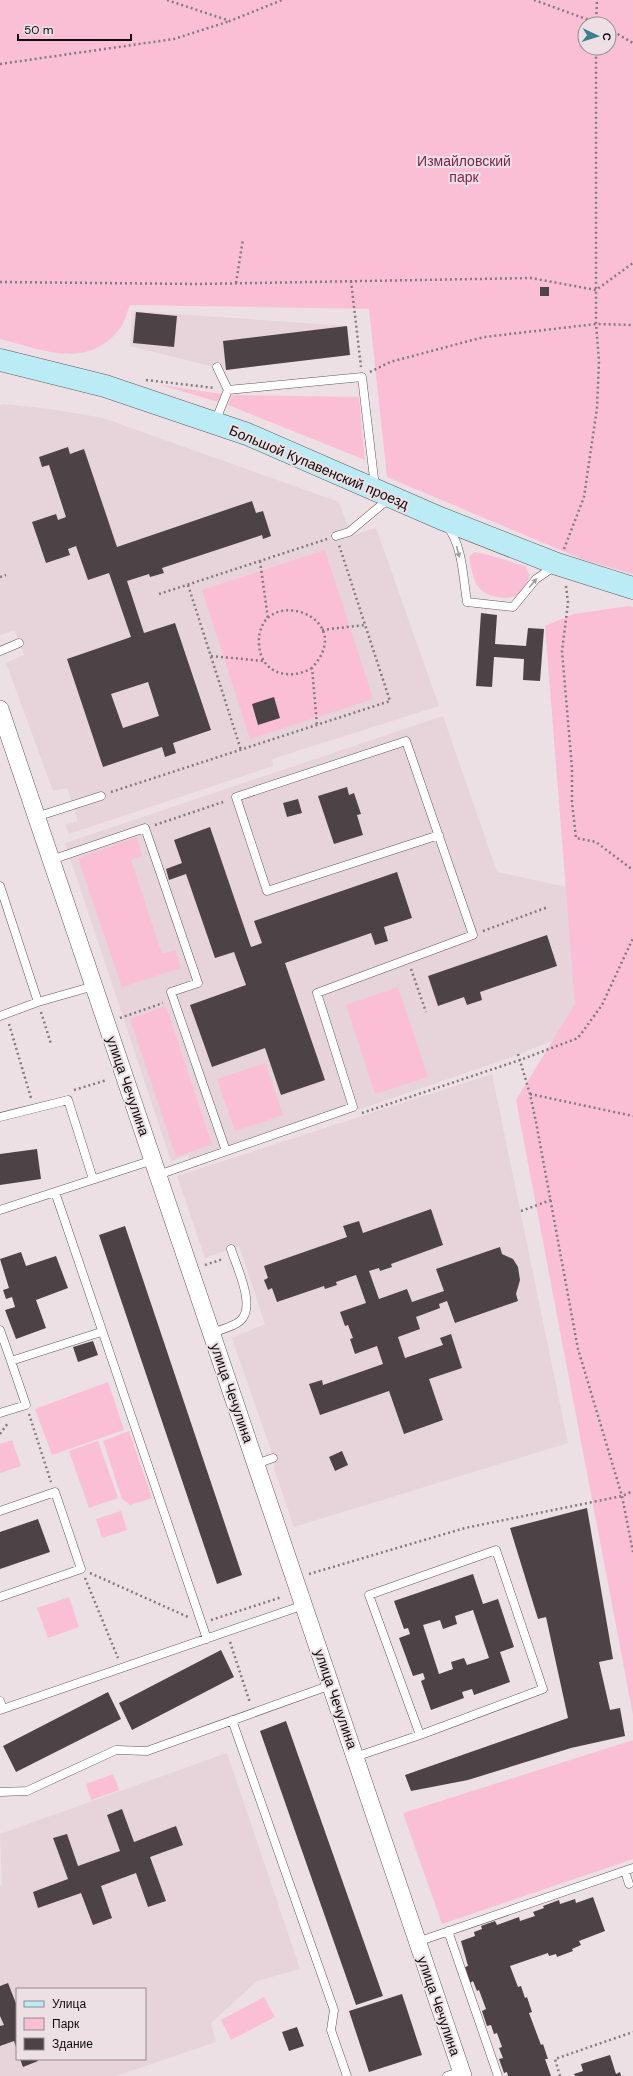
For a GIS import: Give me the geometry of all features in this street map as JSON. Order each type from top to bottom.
[{"type":"main road","name":"Большой Купавенский проезд","points":[[0,360],[105,386],[247,434],[440,518],[558,564],[633,588]]},
{"type":"street","name":"улица Чечулина","points":[[0,709],[331,1685],[417,1942],[458,2074]]},
{"type":"lane","points":[[214,423],[228,390],[217,367]]},
{"type":"lane","points":[[228,390],[362,377],[381,493],[385,502],[349,532],[336,536]]},
{"type":"lane","points":[[440,518],[451,532],[458,550],[467,602],[513,606],[536,579],[558,564]]},
{"type":"lane","points":[[0,651],[20,643]]},
{"type":"lane","points":[[0,1210],[93,1180],[226,1151],[353,1107],[317,993],[473,935],[439,835],[406,741],[236,797],[267,891],[439,835]]},
{"type":"lane","points":[[36,817],[101,796]]},
{"type":"lane","points":[[51,860],[145,828],[198,983],[171,992],[226,1151]]},
{"type":"lane","points":[[0,886],[38,1002]]},
{"type":"lane","points":[[3,1015],[38,1002],[94,986]]},
{"type":"lane","points":[[0,1118],[68,1100],[93,1180]]},
{"type":"lane","points":[[55,1192],[101,1332],[207,1639]]},
{"type":"lane","points":[[211,1333],[239,1322],[245,1316],[247,1304],[246,1294],[232,1252]]},
{"type":"lane","points":[[0,1330],[26,1404],[0,1413]]},
{"type":"lane","points":[[11,1361],[101,1332]]},
{"type":"lane","points":[[256,1464],[273,1458]]},
{"type":"lane","points":[[0,1511],[55,1492],[81,1569],[0,1597]]},
{"type":"lane","points":[[355,1757],[420,1735],[543,1689],[496,1550],[369,1594],[420,1735]]},
{"type":"lane","points":[[1,1706],[122,1668],[304,1605]]},
{"type":"lane","points":[[0,1792],[27,1792],[116,1750],[147,1751],[331,1685]]},
{"type":"lane","points":[[232,1720],[334,2010],[332,2030],[347,2076]]},
{"type":"lane","points":[[417,1942],[629,1869],[629,1884]]},
{"type":"lane","points":[[448,1931],[498,2076]]},
{"type":"path","points":[[167,0],[230,21]]},
{"type":"path","points":[[0,64],[174,39],[230,21],[282,0]]},
{"type":"path","points":[[534,0],[577,16]]},
{"type":"path","points":[[596,16],[597,0]]},
{"type":"path","points":[[617,34],[633,43]]},
{"type":"path","points":[[558,564],[584,497],[597,408],[599,362],[596,324],[596,56]]},
{"type":"path","points":[[236,283],[243,239]]},
{"type":"path","points":[[0,282],[236,283],[531,278],[596,290],[633,264]]},
{"type":"path","points":[[351,281],[362,377],[390,362],[484,337],[596,324],[633,325]]},
{"type":"path","points":[[143,379],[228,390]]},
{"type":"path","points":[[101,796],[390,701],[336,536],[160,594]]},
{"type":"path","points":[[260,561],[268,619]]},
{"type":"path","points":[[0,577],[6,575]]},
{"type":"path","points":[[565,584],[568,603],[562,651],[572,768],[572,802],[576,838],[596,842],[633,870]]},
{"type":"path","points":[[188,585],[241,750]]},
{"type":"path","points":[[288,609],[299,610],[313,618],[322,630],[324,640],[323,651],[319,661],[303,674],[282,674],[272,669],[264,661],[259,651],[258,639],[261,628],[268,619],[277,612],[288,609]]},
{"type":"path","points":[[322,630],[365,626]]},
{"type":"path","points":[[211,656],[264,661]]},
{"type":"path","points":[[312,668],[317,725]]},
{"type":"path","points":[[145,828],[236,797]]},
{"type":"path","points":[[473,935],[548,907]]},
{"type":"path","points":[[520,1060],[578,1038],[602,1005],[633,938]]},
{"type":"path","points":[[407,959],[426,1012]]},
{"type":"path","points":[[123,1017],[174,1000]]},
{"type":"path","points":[[38,1002],[51,1044]]},
{"type":"path","points":[[3,1015],[34,1109]]},
{"type":"path","points":[[518,1054],[530,1094],[578,1349],[622,1496],[633,1552]]},
{"type":"path","points":[[73,1090],[107,1080]]},
{"type":"path","points":[[530,1094],[633,1116]]},
{"type":"path","points":[[521,1211],[551,1200]]},
{"type":"path","points":[[204,1266],[232,1252]]},
{"type":"path","points":[[26,1404],[55,1492]]},
{"type":"path","points":[[308,1574],[465,1528],[622,1496],[633,1491]]},
{"type":"path","points":[[81,1569],[202,1623],[282,1597]]},
{"type":"path","points":[[81,1569],[122,1668]]},
{"type":"path","points":[[226,1632],[253,1713]]},
{"type":"path","points":[[560,2076],[555,2059],[633,2032]]},
{"type":"shaded area","points":[[133,311],[347,326],[350,355],[226,370],[130,346]]},
{"type":"shaded area","points":[[3,404],[50,409],[103,418],[339,502],[351,536],[376,528],[439,706],[272,759],[273,766],[69,834],[65,825],[78,821],[67,788],[53,791],[6,663],[24,655],[15,630],[0,635],[0,405]]},
{"type":"shaded area","points":[[443,716],[497,872],[576,889],[583,892],[574,1032],[509,1058],[192,1167],[188,1155],[171,1161],[65,843]]},
{"type":"shaded area","points":[[492,1074],[568,1443],[294,1527],[274,1469],[275,1462],[232,1338],[265,1324],[239,1246],[205,1258],[177,1176]]},
{"type":"shaded area","points":[[227,1753],[300,1969],[257,1981],[211,2023],[216,2042],[116,2076],[0,2076],[0,1886],[2,1885],[0,1834]]},
{"type":"green space","name":"Измайловский парк","points":[[0,0],[633,0],[633,574],[584,560],[387,477],[369,309],[130,305],[121,327],[108,341],[94,349],[80,353],[64,354],[32,348],[0,339]]},
{"type":"green space","points":[[161,385],[222,394],[218,402]]},
{"type":"green space","points":[[232,395],[359,397],[365,460],[228,405]]},
{"type":"green space","points":[[325,550],[373,699],[250,739],[202,590]]},
{"type":"green space","points":[[474,552],[525,566],[530,575],[523,590],[516,596],[507,598],[492,596],[483,592],[474,578],[469,557]]},
{"type":"green space","points":[[629,606],[633,607],[633,1715],[516,1100],[575,1004],[545,626],[574,614]]},
{"type":"green space","points":[[137,837],[142,855],[131,860],[162,954],[175,950],[181,968],[122,987],[78,858]]},
{"type":"green space","points":[[398,987],[428,1077],[375,1094],[346,1005]]},
{"type":"green space","points":[[166,1006],[212,1144],[176,1157],[130,1019]]},
{"type":"green space","points":[[265,1063],[283,1115],[235,1131],[217,1079]]},
{"type":"green space","points":[[108,1382],[124,1430],[52,1455],[35,1409]]},
{"type":"green space","points":[[129,1431],[152,1498],[130,1505],[122,1499],[103,1441]]},
{"type":"green space","points":[[12,1440],[21,1466],[0,1473],[0,1444]]},
{"type":"green space","points":[[98,1441],[118,1498],[89,1508],[69,1451]]},
{"type":"green space","points":[[121,1511],[127,1530],[102,1538],[96,1519]]},
{"type":"green space","points":[[69,1597],[79,1627],[48,1638],[37,1608]]},
{"type":"green space","points":[[633,1740],[633,1859],[442,1924],[403,1813]]},
{"type":"green space","points":[[113,1774],[119,1790],[91,1800],[86,1784]]},
{"type":"green space","points":[[264,1997],[275,2017],[231,2040],[221,2020]]},
{"type":"building","points":[[540,287],[549,287],[549,296],[540,296]]},
{"type":"building","points":[[136,312],[177,316],[174,347],[133,343]]},
{"type":"building","points":[[347,326],[350,355],[226,370],[223,341]]},
{"type":"building","points":[[68,447],[70,454],[84,449],[117,547],[252,501],[256,513],[263,511],[271,536],[263,539],[262,535],[162,568],[164,573],[150,577],[149,574],[127,581],[144,633],[175,623],[211,730],[173,743],[176,753],[165,757],[162,747],[103,767],[67,659],[131,637],[109,573],[88,580],[76,546],[68,549],[70,555],[46,563],[32,522],[56,514],[58,520],[66,517],[49,465],[42,467],[39,457]],"holes":[[[148,682],[159,716],[123,728],[111,694]]]},
{"type":"building","points":[[481,613],[497,615],[495,644],[526,646],[528,628],[544,629],[540,681],[523,680],[524,659],[494,657],[492,687],[476,686]]},
{"type":"building","points":[[274,697],[280,718],[258,725],[252,704]]},
{"type":"building","points":[[347,787],[349,795],[354,793],[361,814],[357,815],[363,835],[334,844],[318,796]]},
{"type":"building","points":[[298,799],[302,813],[287,817],[283,803]]},
{"type":"building","points":[[210,827],[251,947],[262,943],[254,921],[397,872],[412,918],[384,927],[388,941],[375,945],[371,933],[285,963],[325,1080],[281,1095],[265,1048],[212,1067],[190,1005],[246,985],[234,952],[215,958],[186,874],[169,880],[166,869],[182,863],[174,840]]},
{"type":"building","points":[[547,935],[557,966],[480,992],[482,1000],[467,1005],[464,997],[438,1006],[428,976]]},
{"type":"building","points":[[37,1149],[41,1179],[0,1185],[0,1154]]},
{"type":"building","points":[[431,1209],[443,1245],[391,1264],[392,1267],[380,1271],[379,1268],[369,1271],[379,1299],[407,1289],[412,1302],[444,1291],[436,1269],[500,1247],[502,1254],[513,1259],[518,1267],[520,1280],[516,1294],[518,1301],[455,1323],[447,1301],[439,1304],[440,1308],[416,1317],[420,1329],[398,1337],[405,1358],[443,1345],[440,1338],[451,1334],[462,1368],[429,1379],[443,1420],[404,1434],[389,1391],[320,1415],[309,1384],[322,1380],[323,1385],[383,1364],[377,1346],[355,1354],[350,1339],[353,1338],[348,1325],[345,1326],[340,1312],[366,1303],[356,1275],[336,1282],[337,1285],[325,1289],[324,1286],[277,1302],[272,1288],[268,1290],[264,1280],[268,1278],[264,1266],[347,1237],[343,1226],[359,1221],[363,1233]]},
{"type":"building","points":[[125,1226],[242,1575],[217,1584],[99,1235]]},
{"type":"building","points":[[21,1252],[26,1266],[56,1256],[68,1288],[36,1300],[46,1328],[16,1339],[5,1310],[15,1307],[12,1297],[6,1299],[3,1290],[9,1288],[0,1259]]},
{"type":"building","points":[[93,1341],[98,1355],[78,1362],[73,1347]]},
{"type":"building","points":[[342,1451],[348,1465],[335,1471],[329,1457]]},
{"type":"building","points":[[587,1508],[613,1659],[599,1662],[610,1710],[620,1708],[625,1736],[571,1748],[468,1780],[411,1791],[405,1775],[568,1718],[546,1617],[538,1619],[510,1528]]},
{"type":"building","points":[[38,1519],[50,1552],[0,1569],[0,1532]]},
{"type":"building","points":[[473,1574],[483,1604],[498,1599],[514,1647],[500,1652],[510,1682],[474,1695],[472,1689],[462,1692],[464,1698],[431,1710],[421,1681],[425,1679],[423,1673],[413,1676],[399,1638],[410,1634],[408,1628],[404,1629],[394,1601]],"holes":[[[473,1610],[489,1658],[467,1665],[464,1658],[451,1662],[453,1669],[439,1674],[423,1625],[440,1620],[443,1629],[457,1624],[455,1616]]]},
{"type":"building","points":[[221,1650],[234,1677],[132,1730],[119,1703]]},
{"type":"building","points":[[108,1692],[121,1719],[16,1772],[3,1746]]},
{"type":"building","points":[[286,1721],[383,1996],[356,2005],[260,1731]]},
{"type":"building","points":[[122,1809],[134,1842],[176,1826],[183,1845],[150,1857],[166,1901],[148,1907],[136,1873],[101,1886],[112,1918],[93,1925],[81,1893],[38,1908],[33,1892],[68,1879],[53,1838],[67,1834],[78,1866],[120,1851],[107,1815]]},
{"type":"building","points":[[593,1897],[605,1931],[579,1941],[581,1945],[572,1949],[573,1951],[557,1957],[556,1954],[549,1956],[548,1953],[510,1966],[518,1987],[521,1986],[525,1998],[527,1997],[532,2012],[529,2013],[541,2045],[543,2044],[548,2059],[545,2059],[551,2076],[508,2076],[507,2072],[504,2073],[499,2059],[503,2058],[499,2048],[502,2047],[497,2033],[494,2034],[491,2025],[487,2026],[482,2011],[486,2009],[479,1990],[477,1991],[473,1981],[470,1983],[465,1967],[468,1966],[461,1941],[475,1936],[474,1932],[482,1929],[481,1926],[495,1921],[497,1925],[519,1917],[520,1921],[535,1916],[533,1912],[544,1908],[543,1906],[559,1900],[560,1904],[575,1899],[576,1903]]},
{"type":"building","points":[[8,1983],[16,2003],[16,2047],[14,2041],[0,2046],[0,2026],[4,2025],[0,2016],[0,1986]]},
{"type":"building","points":[[402,1994],[422,2055],[369,2072],[349,2011]]},
{"type":"building","points":[[297,2027],[304,2046],[289,2051],[282,2032]]},
{"type":"building","points":[[610,2055],[616,2074],[620,2072],[621,2076],[575,2076],[574,2074],[583,2071],[581,2064]]},
{"type":"building","points":[[20,2060],[38,2061],[23,2067]]}]
